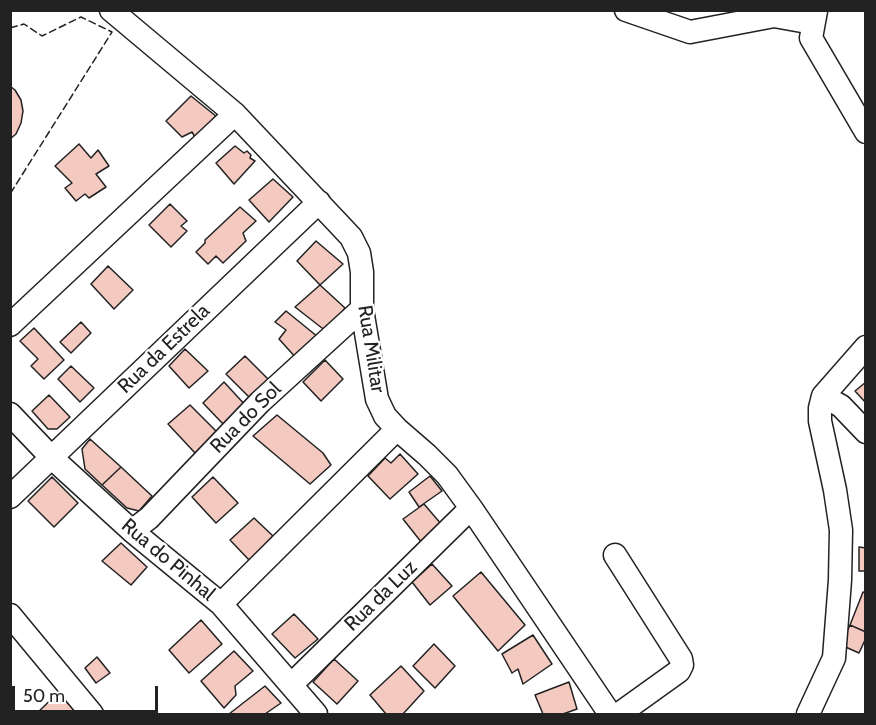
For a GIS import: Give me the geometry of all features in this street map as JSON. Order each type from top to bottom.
[{"type":"street","name":"Rua Militar","points":[[111,10],[235,114],[351,237],[359,253],[363,272],[362,309],[377,399],[385,416],[447,475],[610,714]]},
{"type":"street","points":[[626,10],[690,33],[774,16],[814,17],[811,38],[866,132]]},
{"type":"street","points":[[10,325],[235,114]]},
{"type":"street","name":"Rua da Estrela","points":[[10,497],[319,202]]},
{"type":"street","name":"Rua do Sol","points":[[132,531],[148,518],[260,402],[362,309]]},
{"type":"street","points":[[808,714],[834,658],[840,580],[841,530],[836,490],[819,408],[823,396],[866,347]]},
{"type":"street","points":[[823,396],[841,406],[866,432]]},
{"type":"street","name":"Rua do Pinhal","points":[[10,414],[51,457],[132,531],[221,604],[316,714]]},
{"type":"street","points":[[221,604],[398,429]]},
{"type":"street","name":"Rua da Luz","points":[[291,685],[471,508]]},
{"type":"street","points":[[615,555],[681,659],[682,665],[679,671],[619,714]]},
{"type":"street","points":[[10,615],[92,714]]},
{"type":"building","points":[[10,86],[21,100],[23,111],[16,134],[10,139]]},
{"type":"building","points":[[191,96],[217,117],[195,137],[192,132],[182,137],[166,121]]},
{"type":"building","points":[[79,144],[91,158],[98,150],[109,166],[96,174],[106,187],[89,198],[85,194],[76,201],[65,188],[72,183],[55,166]]},
{"type":"building","points":[[235,146],[244,153],[247,151],[251,155],[250,158],[255,161],[234,184],[216,163]]},
{"type":"building","points":[[273,179],[293,197],[269,222],[249,200]]},
{"type":"building","points":[[170,204],[187,221],[181,226],[187,231],[171,247],[149,225]]},
{"type":"building","points":[[240,207],[256,221],[243,233],[246,241],[223,263],[216,256],[208,264],[196,252],[205,240]]},
{"type":"building","points":[[316,241],[343,264],[320,285],[297,261]]},
{"type":"building","points":[[108,266],[133,290],[114,309],[91,284]]},
{"type":"building","points":[[320,285],[345,308],[327,332],[295,307]]},
{"type":"building","points":[[286,311],[318,337],[297,359],[279,339],[286,330],[275,322]]},
{"type":"building","points":[[81,322],[91,333],[71,353],[60,342]]},
{"type":"building","points":[[34,328],[64,360],[44,379],[31,366],[38,359],[20,341]]},
{"type":"building","points":[[185,349],[208,371],[189,388],[169,366]]},
{"type":"building","points":[[245,356],[272,383],[253,401],[226,374]]},
{"type":"building","points":[[325,360],[343,379],[321,401],[303,382]]},
{"type":"building","points":[[71,366],[94,388],[80,402],[58,379]]},
{"type":"building","points":[[224,382],[247,407],[225,426],[203,403]]},
{"type":"building","points":[[866,382],[866,403],[855,391]]},
{"type":"building","points":[[49,395],[70,417],[57,429],[48,429],[32,411]]},
{"type":"building","points":[[190,405],[218,433],[196,454],[168,424]]},
{"type":"building","points":[[277,415],[323,453],[331,465],[310,484],[253,436]]},
{"type":"building","points":[[90,439],[121,467],[102,485],[85,469],[82,449]]},
{"type":"building","points":[[400,454],[418,474],[390,499],[368,476],[385,458],[391,463]]},
{"type":"building","points":[[121,467],[152,496],[139,511],[127,508],[102,485]]},
{"type":"building","points":[[430,476],[442,491],[419,507],[409,492]]},
{"type":"building","points":[[52,477],[78,503],[54,527],[28,501]]},
{"type":"building","points":[[213,477],[238,503],[216,523],[192,497]]},
{"type":"building","points":[[424,504],[442,525],[422,543],[403,519]]},
{"type":"building","points":[[254,518],[273,536],[250,561],[230,540]]},
{"type":"building","points":[[121,543],[147,567],[131,585],[102,561]]},
{"type":"building","points":[[859,547],[866,548],[866,571],[859,571]]},
{"type":"building","points":[[432,564],[452,586],[430,605],[412,582]]},
{"type":"building","points":[[481,572],[525,625],[498,651],[453,596]]},
{"type":"building","points":[[863,592],[866,593],[866,632],[850,625]]},
{"type":"building","points":[[294,614],[318,639],[295,658],[272,634]]},
{"type":"building","points":[[201,620],[222,644],[189,673],[169,650]]},
{"type":"building","points":[[850,625],[866,632],[866,638],[859,653],[841,645]]},
{"type":"building","points":[[533,635],[552,664],[523,684],[518,669],[512,673],[502,654]]},
{"type":"building","points":[[434,644],[455,666],[435,688],[413,666]]},
{"type":"building","points":[[234,651],[253,671],[235,686],[236,695],[224,708],[201,681]]},
{"type":"building","points":[[97,657],[110,673],[96,683],[85,668]]},
{"type":"building","points":[[334,659],[358,681],[337,704],[313,682]]},
{"type":"building","points":[[401,666],[424,691],[403,714],[386,714],[370,695]]},
{"type":"building","points":[[569,682],[577,709],[563,714],[543,714],[535,695]]},
{"type":"building","points":[[265,686],[281,703],[265,714],[229,714]]},
{"type":"building","points":[[58,693],[78,714],[36,714]]},
{"type":"fence","points":[[10,28],[24,24],[42,36],[81,17],[112,32],[10,194]]}]
